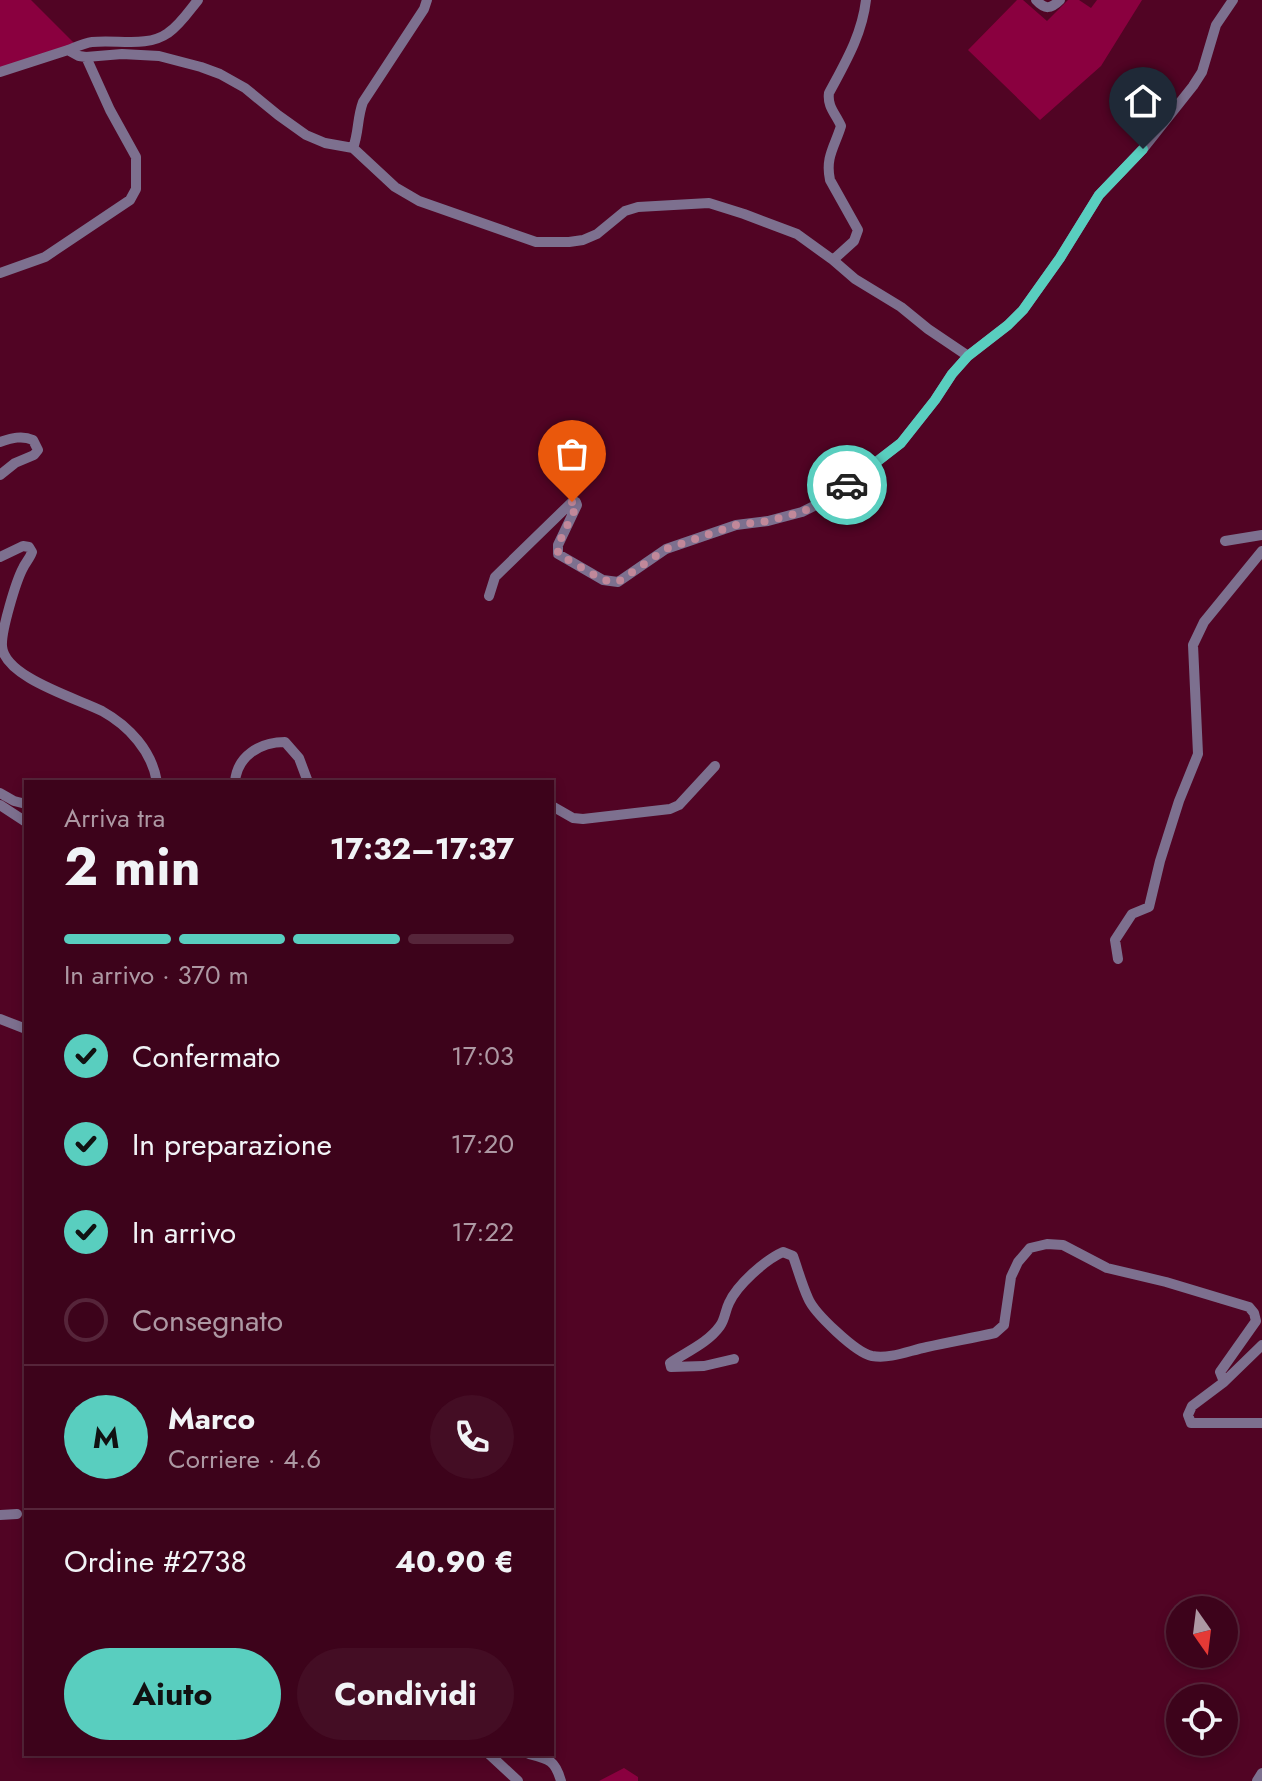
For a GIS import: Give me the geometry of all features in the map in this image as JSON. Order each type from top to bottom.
[{"type":"street","points":[[76,54],[93,42],[158,38],[175,27],[198,0]]},
{"type":"street","points":[[353,148],[363,102],[427,0]]},
{"type":"street","points":[[833,260],[854,241],[858,230],[828,171],[831,149],[841,126],[831,110],[829,93],[858,37],[866,0]]},
{"type":"street","points":[[1036,0],[1047,8],[1060,0]]},
{"type":"street","points":[[489,596],[495,577],[573,501],[577,505],[558,545],[558,554],[612,582],[623,580],[666,549],[736,525],[794,515],[822,502],[901,443],[968,356],[1023,310],[1099,195],[1143,149],[1193,86],[1202,72],[1216,25],[1233,0]]},
{"type":"street","points":[[0,273],[45,257],[130,200],[136,189],[136,157],[76,54]]},
{"type":"street","points":[[0,72],[76,54],[159,56],[191,64],[220,74],[245,88],[306,135],[325,143],[353,148],[395,187],[419,201],[536,242],[576,242],[597,234],[625,211],[638,207],[709,203],[797,234],[855,279],[901,307],[968,356]]},
{"type":"street","points":[[0,442],[26,437],[33,440],[38,450],[0,475]]},
{"type":"street","points":[[1225,541],[1262,535]]},
{"type":"street","points":[[0,557],[23,546],[29,547],[32,552],[17,583],[2,641],[3,655],[13,667],[36,682],[104,712],[127,729],[144,748],[155,769],[157,780]]},
{"type":"street","points":[[1118,959],[1115,940],[1132,914],[1149,907],[1175,812],[1198,754],[1193,645],[1204,622],[1262,551]]},
{"type":"street","points":[[235,780],[239,764],[248,754],[277,742],[285,742],[292,749],[307,780]]},
{"type":"street","points":[[554,807],[573,818],[583,819],[670,809],[679,805],[715,766]]},
{"type":"street","points":[[0,793],[24,804]]},
{"type":"street","points":[[0,805],[24,821]]},
{"type":"street","points":[[0,1019],[24,1028]]},
{"type":"street","points":[[734,1359],[704,1366],[671,1367],[670,1363],[713,1334],[723,1324],[730,1301],[750,1276],[769,1258],[783,1252],[793,1256],[809,1301],[831,1326],[868,1355],[884,1356],[995,1333],[1004,1325],[1011,1277],[1018,1262],[1030,1248],[1047,1244],[1063,1245],[1107,1268],[1249,1307],[1256,1321],[1220,1372],[1224,1382]]},
{"type":"street","points":[[1262,1345],[1224,1382],[1192,1406],[1188,1415],[1191,1423],[1262,1423]]},
{"type":"street","points":[[0,1515],[17,1514]]},
{"type":"street","points":[[491,1756],[518,1781]]},
{"type":"street","points":[[537,1756],[552,1762],[561,1781]]},
{"type":"street","points":[[1257,1781],[1262,1773]]},
{"type":"shaded area","points":[[0,0],[31,0],[75,44],[0,69]]},
{"type":"shaded area","points":[[1017,0],[1023,0],[1047,21],[1068,0],[1079,0],[1091,8],[1097,0],[1142,0],[1101,66],[1040,120],[968,50]]},
{"type":"shaded area","points":[[624,1768],[638,1777],[638,1781],[599,1781]]},
{"type":"way so far","points":[[572,502],[577,505],[558,545],[558,554],[603,580],[618,582],[666,549],[736,525],[794,515],[822,502],[847,485]]},
{"type":"route","points":[[847,485],[901,443],[968,356],[1023,310],[1099,195],[1143,149]]}]
